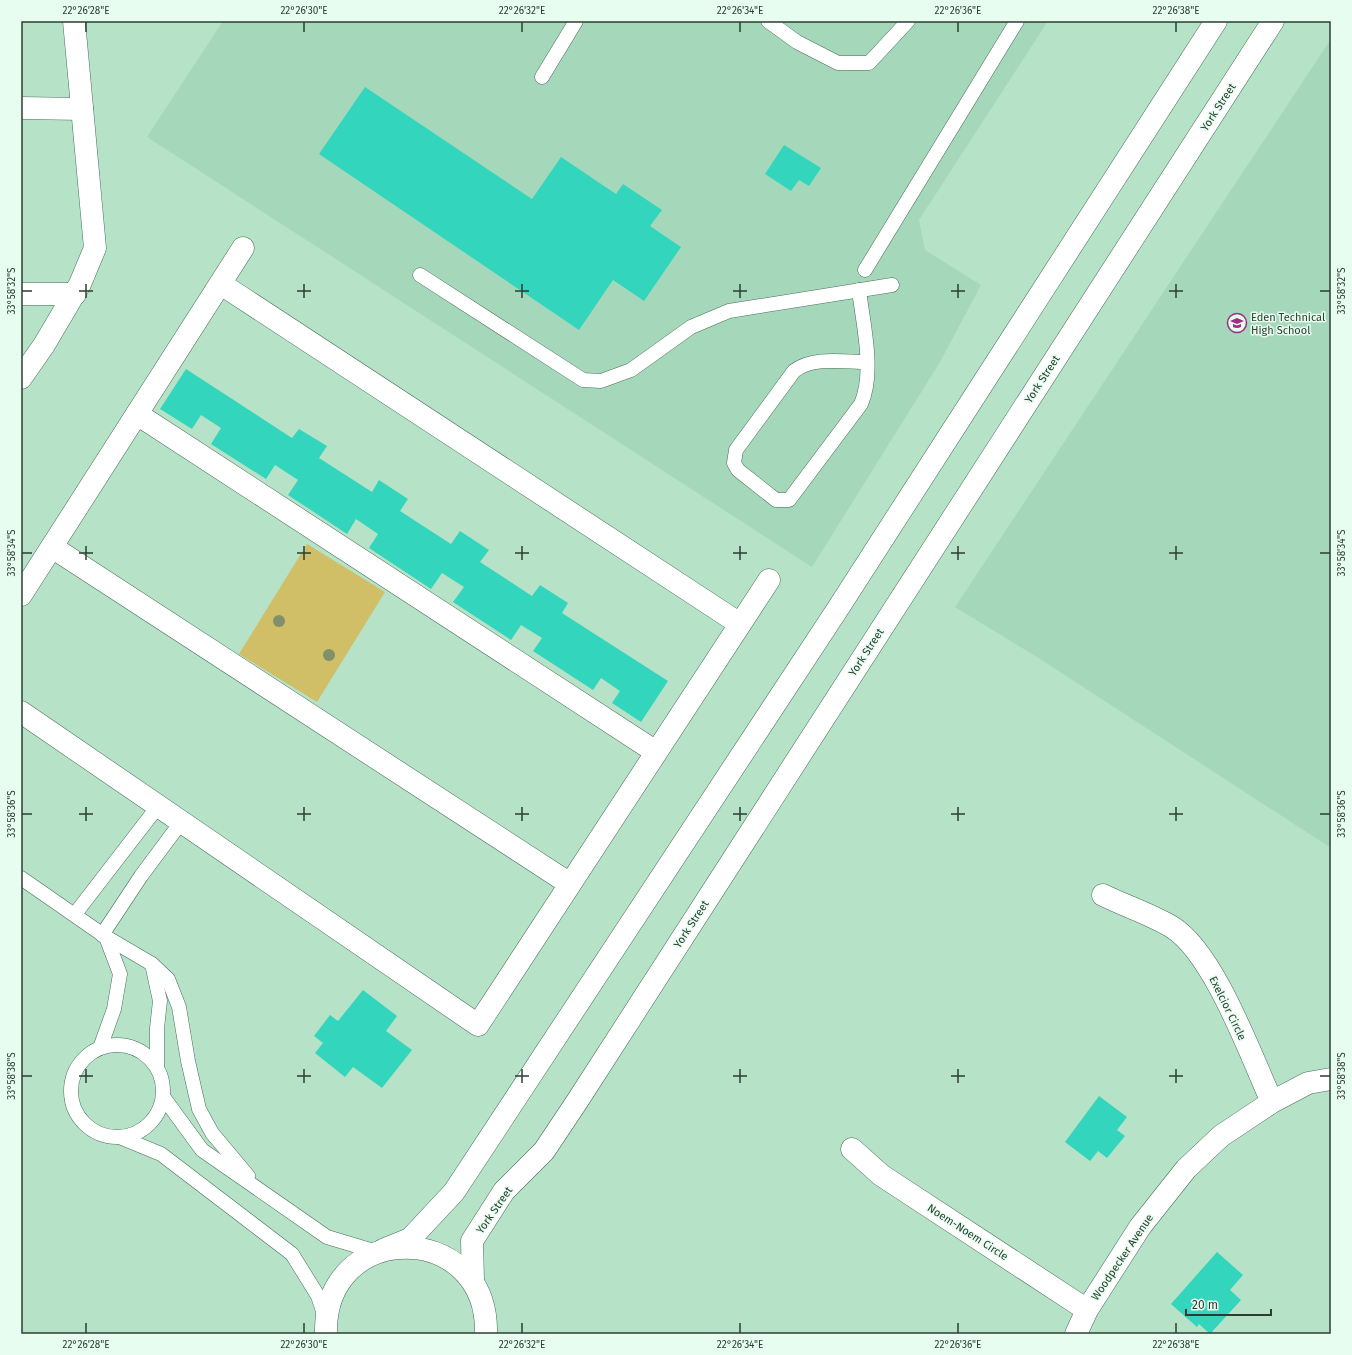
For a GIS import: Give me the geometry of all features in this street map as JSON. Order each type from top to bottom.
[{"type":"street","points":[[21,378],[75,294],[95,248],[74,21]]},
{"type":"street","name":"York Street","points":[[326,1327],[329,1303],[336,1286],[347,1272],[361,1260],[410,1239],[438,1211],[454,1192],[845,597],[1216,21]]},
{"type":"street","name":"York Street","points":[[473,1282],[472,1241],[484,1222],[504,1191],[544,1151],[578,1100],[1274,21]]},
{"type":"street","points":[[21,108],[82,109]]},
{"type":"street","points":[[21,595],[243,248]]},
{"type":"street","points":[[221,284],[740,624]]},
{"type":"street","points":[[21,294],[75,294]]},
{"type":"street","points":[[137,414],[656,752]]},
{"type":"street","points":[[52,547],[570,884]]},
{"type":"street","points":[[21,712],[478,1025],[769,580]]},
{"type":"street","name":"Exelcior Circle","points":[[1103,895],[1173,928],[1192,946],[1214,976],[1226,998],[1272,1102]]},
{"type":"street","name":"Woodpecker Avenue","points":[[1076,1334],[1087,1310],[1140,1227],[1186,1169],[1221,1136],[1272,1102],[1308,1083],[1331,1079]]},
{"type":"street","name":"Noem-Noem Circle","points":[[852,1149],[880,1174],[1087,1310]]},
{"type":"street","name":"York Street","points":[[380,1251],[399,1247],[416,1247],[433,1251],[448,1258],[462,1268],[473,1282],[482,1299],[487,1319],[486,1334]]},
{"type":"lane","points":[[542,77],[576,21]]},
{"type":"lane","points":[[768,21],[797,42],[838,63],[869,63],[908,21]]},
{"type":"lane","points":[[865,270],[1017,21]]},
{"type":"lane","points":[[420,275],[582,380],[601,381],[631,370],[691,327],[729,311],[892,285]]},
{"type":"lane","points":[[859,290],[867,362],[868,380],[866,393],[861,404],[789,500],[776,500],[738,470],[734,463],[736,450],[794,371],[805,364],[824,362],[867,362]]},
{"type":"lane","points":[[75,914],[158,805]]},
{"type":"lane","points":[[104,936],[141,876],[182,821]]},
{"type":"lane","points":[[21,878],[75,914],[104,936],[152,964],[168,979],[179,1007],[188,1061],[199,1109],[212,1133],[262,1192]]},
{"type":"lane","points":[[100,1048],[114,1009],[120,974],[104,936]]},
{"type":"lane","points":[[152,964],[160,1001],[157,1028],[157,1067]]},
{"type":"lane","points":[[122,1138],[136,1134],[149,1126],[158,1113],[164,1098],[163,1082],[157,1067],[147,1055],[132,1047],[116,1045],[100,1048],[87,1056],[77,1068],[72,1081],[71,1096],[74,1110],[82,1122],[94,1132],[108,1137],[122,1138],[161,1154],[292,1254],[318,1296],[326,1327]]},
{"type":"lane","points":[[164,1098],[202,1150],[327,1237],[380,1251]]},
{"type":"shaded area","points":[[223,21],[1048,21],[919,220],[925,250],[981,285],[940,362],[812,567],[147,137]]},
{"type":"shaded area","name":"Eden Technical High School","points":[[1331,39],[1331,848],[1037,657],[955,607]]},
{"type":"shaded area","points":[[307,544],[385,592],[317,702],[239,654]]},
{"type":"building","points":[[365,87],[532,199],[561,157],[616,194],[623,184],[662,210],[650,226],[681,247],[644,301],[613,280],[579,330],[319,154]]},
{"type":"building","points":[[784,145],[821,168],[809,186],[799,180],[791,191],[765,174]]},
{"type":"building","points":[[186,369],[292,438],[299,429],[327,446],[319,458],[372,492],[379,480],[408,499],[400,511],[451,544],[460,531],[489,550],[480,562],[532,596],[540,585],[568,603],[562,613],[668,681],[641,722],[612,703],[620,691],[601,678],[593,690],[533,651],[542,638],[521,625],[511,640],[453,602],[464,587],[442,573],[431,589],[369,548],[378,534],[356,519],[347,534],[288,495],[298,480],[275,465],[266,479],[211,444],[221,428],[201,415],[192,429],[160,409]]},
{"type":"building","points":[[363,990],[397,1016],[386,1031],[412,1050],[382,1088],[353,1067],[345,1077],[315,1053],[323,1043],[314,1036],[330,1015],[338,1021]]},
{"type":"building","points":[[1099,1096],[1127,1117],[1117,1130],[1125,1136],[1107,1158],[1098,1151],[1090,1161],[1065,1142]]},
{"type":"building","points":[[1217,1252],[1243,1275],[1230,1290],[1241,1300],[1210,1334],[1199,1324],[1197,1327],[1171,1304]]},
{"type":"place","name":"Eden Technical High School","points":[[1237,323]]}]
